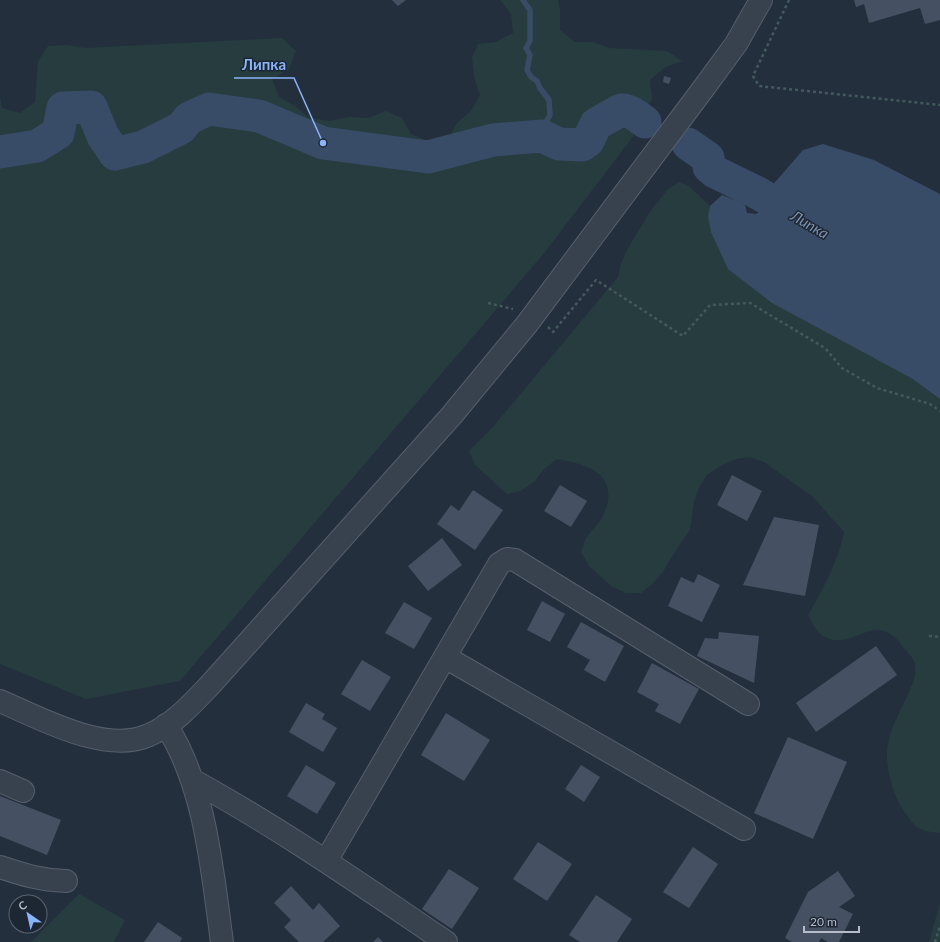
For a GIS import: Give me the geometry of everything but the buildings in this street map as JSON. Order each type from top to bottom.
[{"type":"street","points":[[0,701],[85,736],[113,741],[133,741],[149,735],[166,726],[186,710],[221,674],[452,415],[534,314],[736,44],[761,0]]},
{"type":"street","points":[[326,861],[499,564],[507,559],[515,560],[748,704]]},
{"type":"street","points":[[445,657],[744,829]]},
{"type":"street","points":[[166,726],[173,737],[192,780],[208,845],[222,942]]},
{"type":"street","points":[[192,780],[223,797],[326,861],[446,942]]},
{"type":"street","points":[[0,781],[23,791]]},
{"type":"street","points":[[0,866],[27,876],[46,880],[66,880]]},
{"type":"path","points":[[789,0],[753,76],[759,86],[940,105]]},
{"type":"path","points":[[488,303],[534,314],[553,332],[596,280],[683,336],[710,305],[750,303],[825,348],[842,368],[877,388],[930,404],[940,411]]},
{"type":"path","points":[[929,636],[940,637]]},
{"type":"path","points":[[935,942],[940,926]]},
{"type":"green space","points":[[500,0],[558,0],[560,10],[560,30],[575,42],[593,42],[610,48],[667,51],[682,61],[664,68],[650,80],[652,99],[632,138],[545,252],[180,681],[86,699],[0,664],[0,97],[2,108],[20,113],[35,102],[38,61],[48,46],[67,45],[85,48],[282,38],[296,51],[289,69],[272,79],[279,97],[295,106],[310,118],[330,121],[349,117],[368,118],[386,111],[402,118],[411,134],[428,141],[448,139],[457,123],[471,111],[480,95],[474,77],[472,57],[478,44],[496,42],[513,33],[511,14]]},
{"type":"green space","points":[[679,182],[689,186],[710,206],[708,216],[911,378],[940,399],[940,833],[926,831],[913,824],[898,802],[892,786],[888,768],[887,751],[889,738],[913,682],[915,673],[915,664],[910,655],[893,636],[884,631],[875,630],[847,639],[837,640],[827,638],[816,628],[808,615],[834,565],[844,532],[813,497],[764,462],[750,457],[736,459],[720,466],[707,475],[699,487],[694,502],[690,530],[663,572],[641,593],[626,593],[611,586],[589,566],[581,552],[585,540],[602,518],[608,503],[608,488],[601,476],[595,471],[584,466],[557,459],[544,469],[534,482],[521,491],[507,494],[475,465],[469,451],[493,427],[618,277],[621,263],[627,250],[649,213],[668,189]]},
{"type":"green space","points":[[79,894],[125,920],[114,942],[31,942],[39,934],[48,934],[48,925]]},
{"type":"green space","points":[[940,903],[940,942],[929,942]]},
{"type":"water","points":[[823,144],[874,160],[940,194],[940,399],[911,378],[772,303],[728,269],[711,232],[708,216],[710,206],[722,195],[745,204],[747,213],[756,214],[765,208],[755,198],[756,192],[763,188],[770,188],[803,150]]},
{"type":"waterway","points":[[523,0],[530,10],[530,41],[526,48],[530,55],[527,70],[531,77],[537,81],[540,88],[549,100],[550,115],[542,129],[542,136]]},
{"type":"waterway","name":"Липка","points":[[0,152],[37,146],[58,133],[63,108],[91,107],[103,136],[115,154],[143,147],[181,128],[189,118],[209,109],[259,116],[323,143],[428,157],[493,140],[542,136],[559,144],[582,145],[588,141],[596,124],[621,110],[630,112],[645,122]]},
{"type":"waterway","name":"Липка","points":[[688,144],[708,158],[709,167],[715,172],[756,192],[795,215]]},
{"type":"place","name":"Липка","points":[[323,143]]}]
